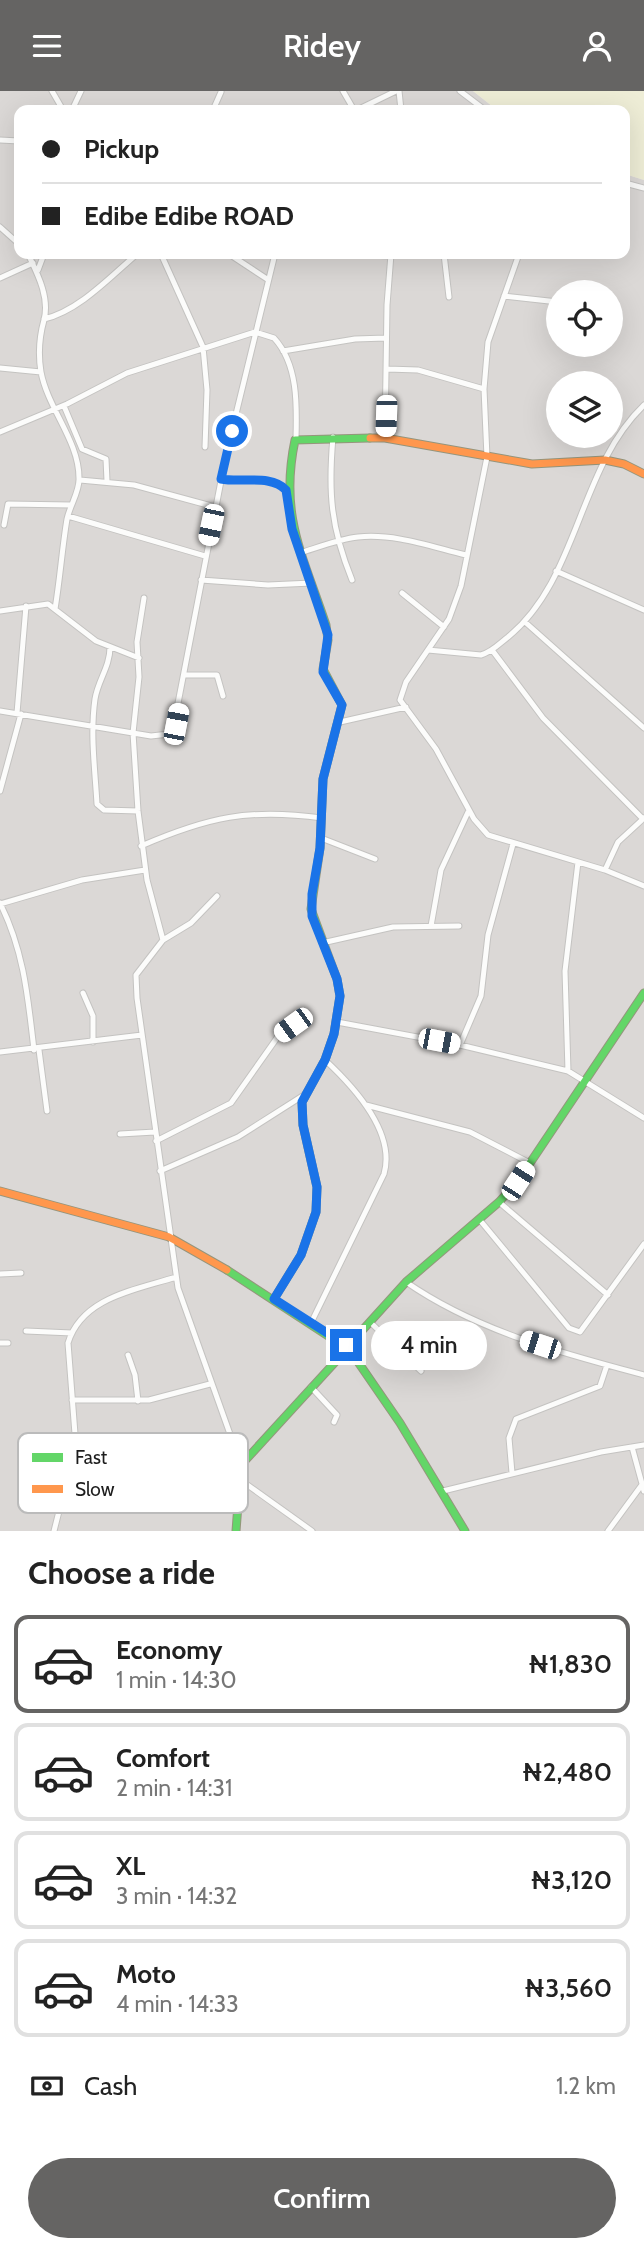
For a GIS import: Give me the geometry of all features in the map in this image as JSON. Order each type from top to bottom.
[{"type":"street","points":[[367,105],[398,91]]},
{"type":"street","points":[[460,91],[478,105]]},
{"type":"street","points":[[0,227],[14,240]]},
{"type":"street","points":[[31,259],[38,269]]},
{"type":"street","points":[[42,259],[38,269],[44,319],[39,334],[41,372],[54,410],[75,455],[80,480],[68,516],[55,609]]},
{"type":"street","points":[[44,319],[62,312],[86,296],[131,259]]},
{"type":"street","points":[[163,259],[203,347],[207,390],[205,447]]},
{"type":"street","points":[[237,259],[267,279]]},
{"type":"street","points":[[0,711],[161,736],[173,729],[215,507],[273,259]]},
{"type":"street","points":[[385,438],[386,338],[391,259]]},
{"type":"street","points":[[445,259],[449,297]]},
{"type":"street","points":[[517,259],[488,342],[484,389],[487,457],[455,606],[402,690],[400,700],[436,749],[469,810],[488,835],[605,870],[644,886]]},
{"type":"street","points":[[0,278],[33,263]]},
{"type":"street","points":[[504,296],[546,301]]},
{"type":"street","points":[[0,432],[64,406],[127,373],[255,332],[274,338],[283,351],[297,398],[296,438],[286,490],[288,516],[328,635],[323,672],[342,705],[340,722],[323,779],[321,838],[312,909],[339,987],[337,1022],[325,1060],[304,1095],[302,1116],[317,1187],[316,1212],[301,1255],[274,1299]]},
{"type":"street","points":[[283,351],[355,339],[386,338]]},
{"type":"street","points":[[0,368],[41,372]]},
{"type":"street","points":[[387,369],[418,370],[484,389]]},
{"type":"street","points":[[428,650],[472,656],[492,650],[525,622],[538,606],[556,571],[605,460],[644,405]]},
{"type":"street","points":[[64,406],[82,449],[106,459],[107,481]]},
{"type":"street","points":[[333,437],[329,493],[336,541],[352,580]]},
{"type":"street","points":[[296,438],[385,438],[532,464],[605,460],[624,464],[644,474]]},
{"type":"street","points":[[221,479],[236,482],[271,480],[286,490]]},
{"type":"street","points":[[80,480],[107,481],[215,507]]},
{"type":"street","points":[[4,525],[8,504],[71,505]]},
{"type":"street","points":[[68,516],[205,556]]},
{"type":"street","points":[[300,552],[336,541],[359,537],[385,537],[466,555]]},
{"type":"street","points":[[556,571],[644,610]]},
{"type":"street","points":[[201,580],[268,585],[312,583]]},
{"type":"street","points":[[402,593],[444,627]]},
{"type":"street","points":[[144,599],[137,642],[139,658],[134,733],[138,811],[145,870],[163,940]]},
{"type":"street","points":[[0,611],[43,604],[55,609],[78,630],[110,647],[139,658]]},
{"type":"street","points":[[0,791],[19,714],[26,606]]},
{"type":"street","points":[[525,622],[644,728]]},
{"type":"street","points":[[110,647],[109,664],[97,688],[92,726],[99,807],[138,811]]},
{"type":"street","points":[[492,650],[543,718],[644,818],[618,842],[605,870]]},
{"type":"street","points":[[185,675],[217,675],[223,696]]},
{"type":"street","points":[[340,722],[405,707]]},
{"type":"street","points":[[430,926],[441,870],[469,810]]},
{"type":"street","points":[[141,846],[172,833],[249,813],[283,813],[322,818]]},
{"type":"street","points":[[321,838],[375,859]]},
{"type":"street","points":[[460,1045],[481,996],[488,935],[513,843]]},
{"type":"street","points":[[568,1071],[564,981],[578,862]]},
{"type":"street","points":[[47,1111],[26,974],[15,935],[0,903],[82,880],[145,870]]},
{"type":"street","points":[[217,896],[191,923],[163,940],[136,975],[176,1277],[227,1433]]},
{"type":"street","points":[[322,943],[393,927],[458,926]]},
{"type":"street","points":[[83,993],[93,1016],[93,1042]]},
{"type":"street","points":[[248,1457],[406,1282],[499,1202],[530,1163],[643,997]]},
{"type":"street","points":[[337,1022],[460,1045],[568,1071],[644,1118]]},
{"type":"street","points":[[156,1141],[231,1103],[279,1035],[293,1025]]},
{"type":"street","points":[[0,1052],[36,1050],[142,1035]]},
{"type":"street","points":[[311,1323],[386,1168],[384,1143],[366,1105],[325,1060]]},
{"type":"street","points":[[160,1171],[238,1137],[304,1095]]},
{"type":"street","points":[[366,1105],[470,1132],[530,1163]]},
{"type":"street","points":[[120,1134],[155,1132]]},
{"type":"street","points":[[0,1191],[169,1237],[347,1346],[443,1491],[465,1531]]},
{"type":"street","points":[[499,1202],[608,1295]]},
{"type":"street","points":[[479,1219],[569,1328],[580,1332],[585,1329],[644,1244]]},
{"type":"street","points":[[0,1274],[21,1273]]},
{"type":"street","points":[[75,1433],[68,1343],[72,1333],[96,1305],[176,1277]]},
{"type":"street","points":[[406,1282],[440,1306],[506,1334],[644,1375]]},
{"type":"street","points":[[370,1322],[421,1371]]},
{"type":"street","points":[[26,1331],[72,1333]]},
{"type":"street","points":[[0,1343],[8,1343]]},
{"type":"street","points":[[128,1355],[135,1375],[138,1401]]},
{"type":"street","points":[[512,1473],[509,1438],[516,1419],[600,1386],[607,1365]]},
{"type":"street","points":[[72,1400],[138,1401],[172,1397],[210,1384]]},
{"type":"street","points":[[311,1387],[337,1415],[334,1422]]},
{"type":"street","points":[[443,1491],[512,1473],[644,1445]]},
{"type":"street","points":[[608,1531],[642,1489],[632,1447]]},
{"type":"street","points":[[248,1485],[312,1531]]},
{"type":"street","points":[[54,1531],[59,1513]]},
{"type":"street","points":[[236,1531],[239,1513]]},
{"type":"shaded area","points":[[0,91],[473,91],[491,105],[14,105],[14,259],[630,259],[630,176],[644,180],[644,1531],[0,1531]]},
{"type":"green space","points":[[473,91],[644,91],[644,180],[630,176],[630,105],[491,105]]},
{"type":"traffic: fast","points":[[274,1299],[301,1255],[316,1212],[317,1187],[303,1125],[302,1102],[325,1060],[334,1034],[340,996],[337,979],[311,909],[320,848],[323,779],[342,705],[323,669],[328,640],[326,625],[296,535],[290,491],[291,467],[295,440],[370,438]]},
{"type":"traffic: fast","points":[[227,1270],[342,1345],[349,1345],[406,1282],[499,1202],[518,1181],[644,993]]},
{"type":"traffic: fast","points":[[347,1346],[400,1423],[465,1531]]},
{"type":"traffic: fast","points":[[248,1457],[348,1348]]},
{"type":"traffic: fast","points":[[236,1531],[237,1513]]},
{"type":"traffic: slow","points":[[370,438],[385,438],[532,464],[605,460],[624,464],[644,474]]},
{"type":"traffic: slow","points":[[0,1191],[169,1237],[227,1270]]},
{"type":"route","points":[[232,431],[221,479],[236,482],[271,480],[278,482],[286,490],[288,516],[328,635],[323,672],[342,705],[340,722],[323,779],[320,848],[312,894],[312,916],[332,964],[340,996],[337,1022],[325,1060],[302,1102],[303,1125],[317,1187],[316,1212],[301,1255],[274,1299],[342,1345],[346,1345]]}]
